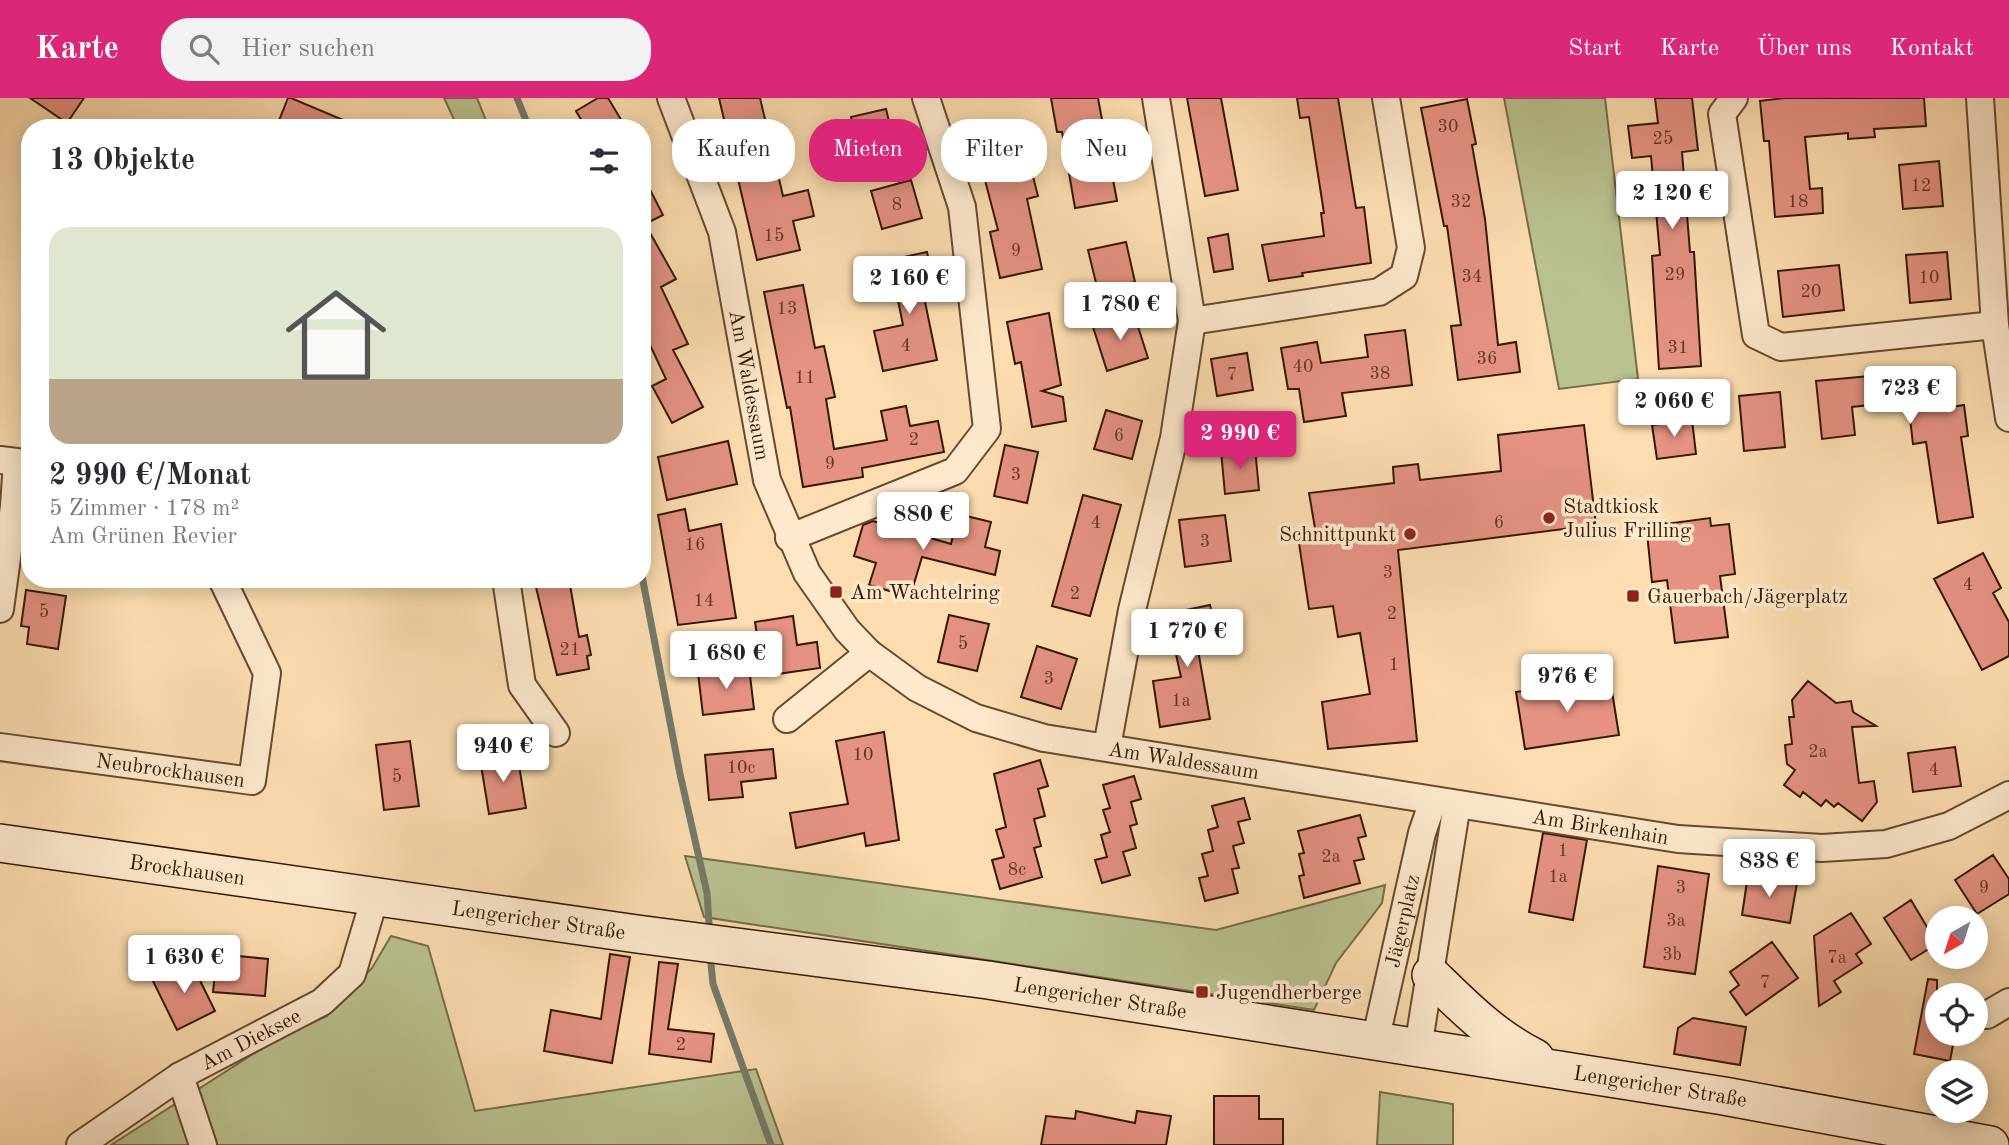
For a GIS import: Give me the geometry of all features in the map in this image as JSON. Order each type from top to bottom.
[{"type":"main road","name":"Brockhausen","points":[[0,843],[375,897]]},
{"type":"main road","name":"Lengericher Straße","points":[[375,897],[988,980],[1724,1096],[1990,1145]]},
{"type":"main road","points":[[1431,975],[1479,1023],[1506,1044],[1557,1070]]},
{"type":"street","name":"Am Waldessaum","points":[[670,98],[722,232],[767,481],[789,538],[826,603],[869,653],[917,688],[976,718],[1044,738],[1445,803]]},
{"type":"street","points":[[789,538],[955,471],[987,429],[962,207],[926,98]]},
{"type":"street","points":[[1107,747],[1132,610],[1174,438],[1192,321],[1156,98]]},
{"type":"street","points":[[1192,321],[1379,292],[1404,276],[1411,248],[1386,98]]},
{"type":"street","points":[[1734,98],[1722,114],[1756,335],[1781,347],[1995,325]]},
{"type":"street","points":[[1980,98],[1995,325],[2009,418]]},
{"type":"street","points":[[16,462],[21,499]]},
{"type":"street","points":[[0,609],[21,511]]},
{"type":"street","name":"Neubrockhausen","points":[[0,747],[252,782],[267,673],[226,588]]},
{"type":"street","points":[[507,588],[523,685],[556,733]]},
{"type":"street","points":[[787,719],[869,653]]},
{"type":"street","name":"Am Birkenhain","points":[[1445,803],[1678,839],[1822,848],[1886,844],[1949,826],[2009,795]]},
{"type":"street","name":"Jägerplatz","points":[[1418,1048],[1431,975],[1445,803]]},
{"type":"street","name":"Jägerplatz","points":[[1375,1042],[1422,833],[1445,803]]},
{"type":"street","name":"Am Dieksee","points":[[80,1145],[180,1076],[322,1002],[352,974],[375,897]]},
{"type":"street","points":[[180,1076],[203,1145]]},
{"type":"green space","points":[[444,98],[477,98],[485,119],[454,119]]},
{"type":"green space","points":[[1504,98],[1605,98],[1638,379],[1559,389]]},
{"type":"green space","points":[[685,856],[1216,930],[1385,885],[1382,903],[1336,963],[1314,1010],[704,917]]},
{"type":"green space","points":[[391,936],[428,946],[475,1111],[756,1069],[783,1145],[111,1145],[278,1038],[327,1016],[372,968]]},
{"type":"green space","points":[[1380,1092],[1453,1104],[1453,1145],[1377,1145]]},
{"type":"building","points":[[30,98],[84,98],[70,119],[61,119]]},
{"type":"building","points":[[288,98],[291,98],[341,119],[280,119]]},
{"type":"building","points":[[598,98],[608,98],[621,119],[581,119],[576,111]]},
{"type":"building","points":[[719,98],[760,98],[765,119],[724,119]]},
{"type":"building","points":[[1051,98],[1098,98],[1102,119],[1061,119],[1061,132],[1057,132]]},
{"type":"building","points":[[1187,98],[1221,98],[1238,190],[1205,196]]},
{"type":"building","points":[[1297,98],[1338,98],[1356,208],[1364,207],[1371,263],[1302,273],[1303,276],[1269,281],[1262,245],[1324,236],[1321,213],[1324,213],[1309,117],[1300,118]]},
{"type":"building","points":[[1655,98],[1692,98],[1698,150],[1682,152],[1690,252],[1694,252],[1701,366],[1659,369],[1652,256],[1660,255],[1651,156],[1632,158],[1628,126],[1658,123]]},
{"type":"building","points":[[1785,98],[1924,98],[1926,126],[1874,129],[1875,137],[1848,139],[1848,133],[1805,137],[1810,189],[1822,188],[1823,213],[1775,217],[1769,141],[1764,141],[1760,101]]},
{"type":"building","points":[[1467,99],[1476,144],[1472,145],[1485,219],[1498,345],[1516,342],[1520,372],[1458,380],[1451,326],[1461,325],[1447,226],[1444,226],[1421,108]]},
{"type":"building","points":[[886,109],[888,119],[851,119]]},
{"type":"building","points":[[1939,161],[1943,206],[1903,209],[1899,165]]},
{"type":"building","points":[[739,182],[780,182],[783,196],[808,190],[814,216],[793,221],[800,250],[757,260]]},
{"type":"building","points":[[912,182],[922,218],[882,229],[871,191]]},
{"type":"building","points":[[985,182],[1034,182],[1038,196],[1027,199],[1042,269],[1000,278],[990,232],[998,230]]},
{"type":"building","points":[[1071,182],[1113,182],[1117,201],[1075,208]]},
{"type":"building","points":[[651,192],[663,215],[651,221]]},
{"type":"building","points":[[1228,234],[1233,269],[1214,272],[1208,238]]},
{"type":"building","points":[[651,235],[676,279],[661,287],[688,344],[673,350],[703,407],[672,423],[652,386],[666,379],[651,347]]},
{"type":"building","points":[[1126,242],[1135,282],[1098,291],[1088,250]]},
{"type":"building","points":[[927,252],[936,294],[924,297],[937,360],[883,371],[874,331],[903,325],[890,260]]},
{"type":"building","points":[[1947,252],[1951,299],[1910,303],[1906,255]]},
{"type":"building","points":[[1839,265],[1844,310],[1783,317],[1778,271]]},
{"type":"building","points":[[803,285],[815,348],[824,346],[835,397],[826,399],[834,449],[887,440],[881,411],[906,406],[910,426],[938,421],[944,452],[862,468],[863,477],[803,487],[790,407],[787,408],[764,292]]},
{"type":"building","points":[[1049,313],[1061,385],[1042,391],[1063,397],[1066,421],[1032,427],[1021,362],[1015,364],[1007,322]]},
{"type":"building","points":[[1134,314],[1148,358],[1107,371],[1093,327]]},
{"type":"building","points":[[1405,330],[1412,385],[1342,393],[1346,416],[1304,422],[1299,389],[1288,389],[1281,348],[1317,342],[1321,363],[1368,357],[1365,335]]},
{"type":"building","points":[[1247,353],[1253,390],[1217,396],[1211,359]]},
{"type":"building","points":[[1946,369],[1951,407],[1964,405],[1968,436],[1961,437],[1973,517],[1938,523],[1926,442],[1913,444],[1908,401],[1852,407],[1855,435],[1822,439],[1816,381]]},
{"type":"building","points":[[1780,392],[1785,447],[1744,451],[1739,396]]},
{"type":"building","points":[[1106,410],[1142,421],[1132,459],[1094,449]]},
{"type":"building","points":[[1692,420],[1696,454],[1657,459],[1652,425]]},
{"type":"building","points":[[1584,425],[1596,525],[1398,550],[1417,741],[1328,749],[1322,702],[1370,694],[1360,633],[1338,637],[1333,606],[1309,609],[1299,543],[1317,540],[1309,493],[1394,483],[1393,467],[1418,464],[1420,480],[1501,471],[1498,435]]},
{"type":"building","points":[[728,441],[737,484],[667,500],[658,457]]},
{"type":"building","points":[[1005,445],[1038,452],[1027,503],[994,496]]},
{"type":"building","points":[[1255,448],[1259,490],[1225,494],[1221,451]]},
{"type":"building","points":[[1083,495],[1121,505],[1090,616],[1052,606]]},
{"type":"building","points":[[685,509],[689,531],[721,524],[736,618],[678,625],[658,515]]},
{"type":"building","points":[[958,514],[991,522],[985,547],[1000,551],[995,575],[922,557],[910,597],[869,585],[876,563],[854,556],[863,525],[873,521],[951,544]]},
{"type":"building","points":[[1225,515],[1231,561],[1185,567],[1179,520]]},
{"type":"building","points":[[1710,518],[1711,526],[1729,524],[1735,574],[1720,576],[1728,637],[1675,643],[1667,580],[1652,582],[1647,533],[1667,530],[1665,524]]},
{"type":"building","points":[[1983,553],[2001,588],[1993,593],[2009,622],[2009,656],[1982,670],[1934,579]]},
{"type":"building","points":[[536,588],[571,588],[579,637],[587,635],[591,655],[587,656],[589,669],[557,675]]},
{"type":"building","points":[[26,590],[66,596],[58,649],[27,644],[29,627],[21,626]]},
{"type":"building","points":[[1210,605],[1219,646],[1198,650],[1210,719],[1160,727],[1153,681],[1181,677],[1167,614]]},
{"type":"building","points":[[949,615],[989,624],[977,671],[938,662]]},
{"type":"building","points":[[793,616],[797,645],[817,642],[820,668],[763,676],[755,622]]},
{"type":"building","points":[[1037,646],[1077,659],[1061,709],[1021,697]]},
{"type":"building","points":[[749,667],[754,709],[703,715],[698,673]]},
{"type":"building","points":[[1610,679],[1619,735],[1525,749],[1516,692]]},
{"type":"building","points":[[1808,681],[1836,703],[1851,701],[1853,712],[1876,726],[1852,727],[1859,783],[1874,781],[1877,802],[1862,821],[1838,803],[1834,807],[1826,800],[1821,806],[1803,792],[1800,797],[1784,785],[1795,770],[1787,764],[1785,745],[1792,744],[1789,717],[1794,717],[1792,700]]},
{"type":"building","points":[[884,732],[899,840],[866,846],[864,833],[796,848],[790,813],[848,804],[836,741]]},
{"type":"building","points":[[410,741],[419,806],[384,810],[376,745]]},
{"type":"building","points":[[1955,747],[1961,786],[1913,792],[1908,753]]},
{"type":"building","points":[[773,749],[776,778],[741,782],[743,797],[709,800],[705,755]]},
{"type":"building","points":[[517,753],[526,808],[489,814],[480,759]]},
{"type":"building","points":[[1040,760],[1048,786],[1038,789],[1045,816],[1034,819],[1041,846],[1034,848],[1042,877],[1000,889],[992,860],[1004,857],[996,830],[1006,827],[994,774]]},
{"type":"building","points":[[1134,776],[1141,799],[1131,802],[1137,824],[1130,826],[1136,848],[1123,852],[1130,875],[1102,883],[1095,860],[1107,857],[1101,835],[1110,832],[1103,810],[1110,808],[1103,785]]},
{"type":"building","points":[[1244,798],[1250,819],[1238,822],[1244,843],[1233,846],[1239,868],[1232,869],[1238,893],[1205,901],[1199,878],[1208,876],[1202,854],[1213,851],[1208,830],[1218,827],[1212,806]]},
{"type":"building","points":[[1360,815],[1366,836],[1358,838],[1364,859],[1354,861],[1360,883],[1304,898],[1299,876],[1304,875],[1299,854],[1304,853],[1298,831]]},
{"type":"building","points":[[1543,833],[1587,840],[1573,920],[1529,912]]},
{"type":"building","points":[[1993,855],[2009,879],[2009,894],[1988,907],[1972,906],[1955,880]]},
{"type":"building","points":[[1658,866],[1709,874],[1695,974],[1644,967]]},
{"type":"building","points":[[1748,875],[1797,883],[1790,923],[1742,915]]},
{"type":"building","points":[[1911,900],[1925,924],[1925,951],[1911,960],[1884,918]]},
{"type":"building","points":[[1851,913],[1871,944],[1856,954],[1862,963],[1834,981],[1841,992],[1819,1006],[1814,936]]},
{"type":"building","points":[[1772,942],[1798,978],[1746,1015],[1730,992],[1739,985],[1730,972]]},
{"type":"building","points":[[217,954],[268,959],[265,996],[213,992]]},
{"type":"building","points":[[610,954],[630,957],[612,1063],[544,1051],[551,1010],[601,1019]]},
{"type":"building","points":[[190,960],[215,1011],[177,1030],[152,979]]},
{"type":"building","points":[[659,962],[678,964],[668,1029],[714,1034],[711,1062],[649,1054]]},
{"type":"building","points":[[1928,979],[1937,980],[1937,983],[1927,983]]},
{"type":"building","points":[[1925,995],[1925,1046],[1953,1046],[1950,1060],[1914,1054]]},
{"type":"building","points":[[1693,1018],[1746,1027],[1740,1065],[1674,1054],[1678,1028]]},
{"type":"building","points":[[1214,1096],[1259,1096],[1259,1119],[1283,1119],[1283,1145],[1214,1145]]},
{"type":"building","points":[[1076,1111],[1135,1123],[1137,1111],[1171,1116],[1166,1145],[1041,1145],[1046,1116],[1075,1119]]},
{"type":"waterway","points":[[517,98],[525,119]]},
{"type":"waterway","points":[[644,588],[680,774],[707,893],[709,923]]},
{"type":"waterway","points":[[711,964],[713,984],[771,1145]]},
{"type":"place","name":"Stadtkiosk Julius Frilling","points":[[1549,518]]},
{"type":"place","name":"Schnittpunkt","points":[[1410,534]]},
{"type":"place","name":"Am Wachtelring","points":[[836,592]]},
{"type":"place","name":"Gauerbach/Jägerplatz","points":[[1633,596]]},
{"type":"place","name":"Jugendherberge","points":[[1202,992]]}]
